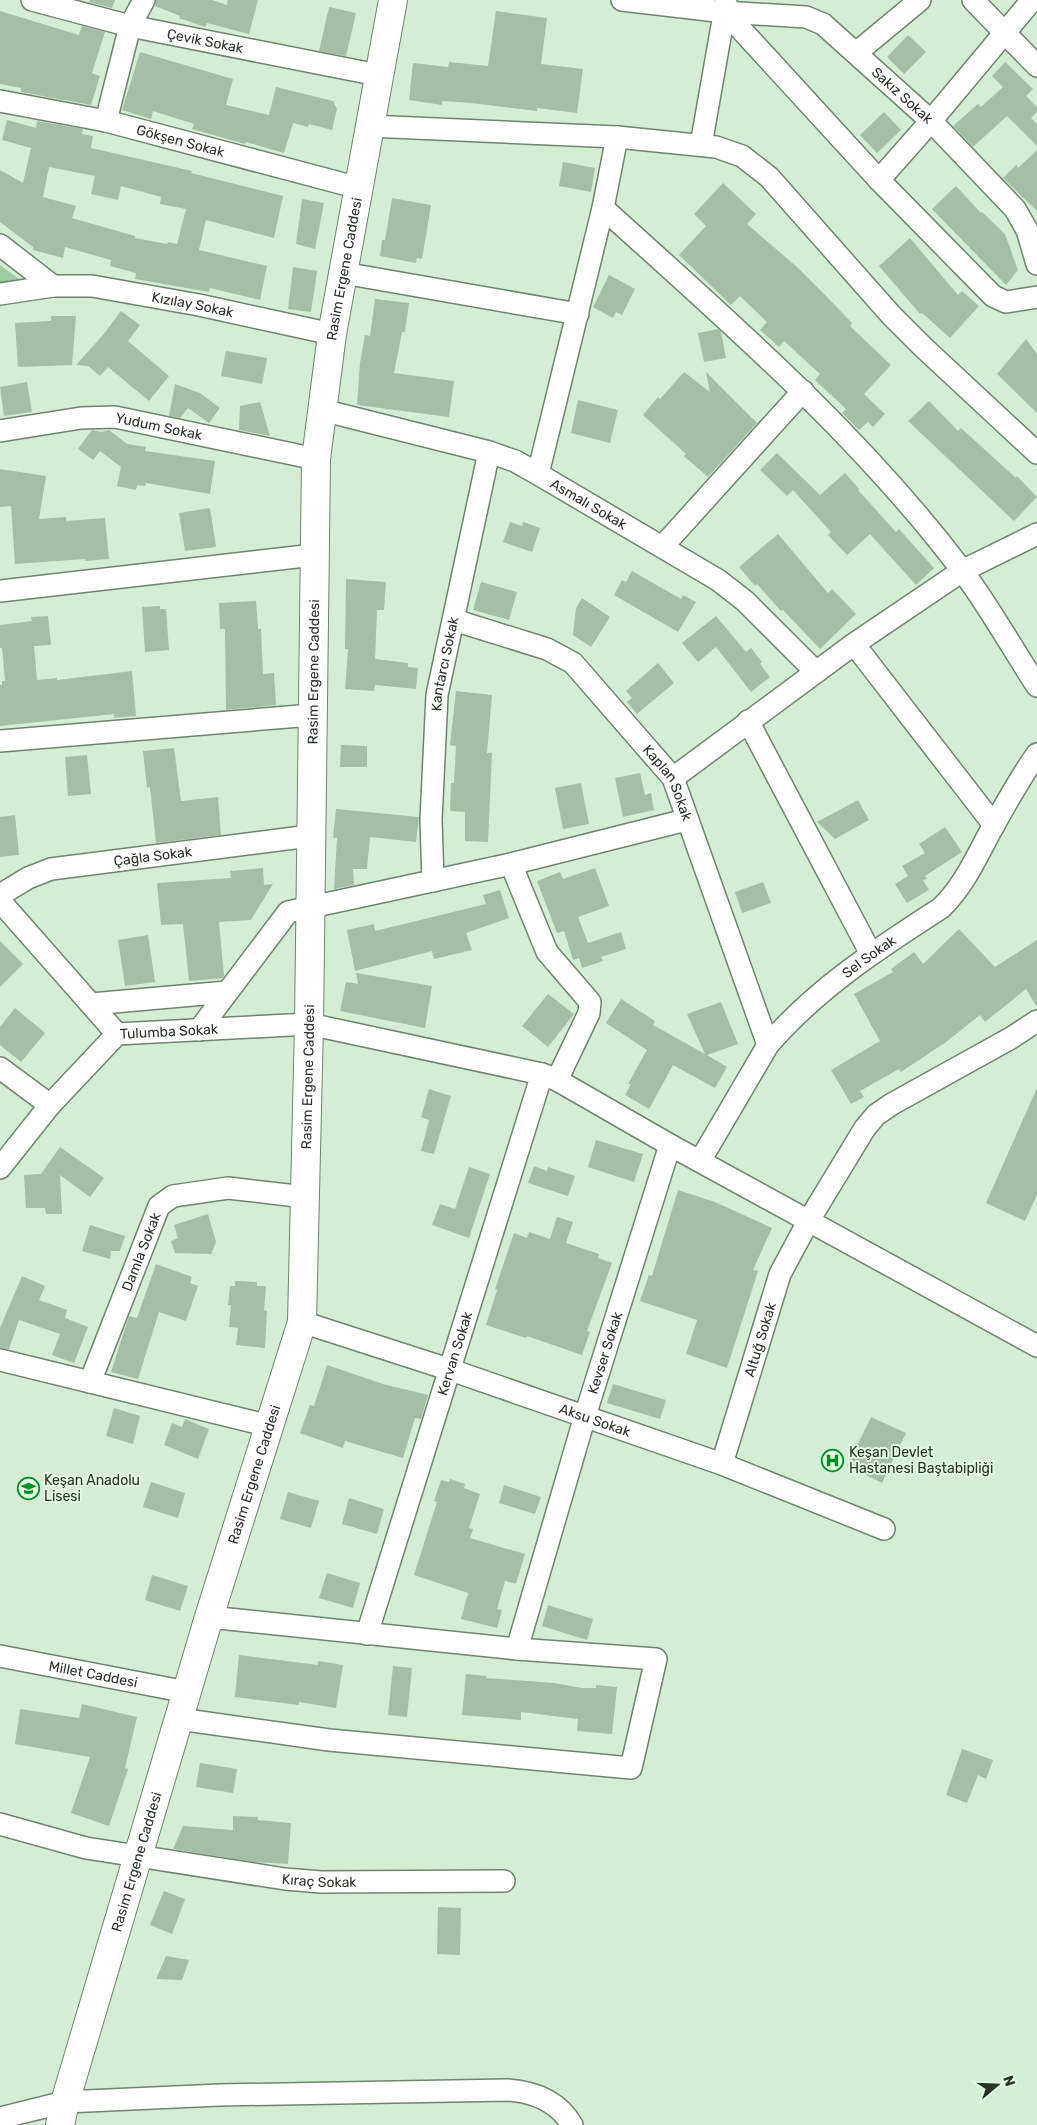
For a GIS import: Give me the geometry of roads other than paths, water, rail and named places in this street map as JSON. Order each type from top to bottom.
[{"type":"main road","name":"Rasim Ergene Caddesi","points":[[63,2113],[209,1616],[302,1322],[309,1024],[316,459],[332,334],[392,0]]},
{"type":"street","name":"Çevik Sokak","points":[[32,0],[130,26],[378,75]]},
{"type":"street","points":[[106,121],[130,26],[144,0]]},
{"type":"street","name":"Sakız Sokak","points":[[622,0],[811,9],[823,24],[931,122],[1015,209],[1024,223],[1036,254]]},
{"type":"street","points":[[856,53],[920,0]]},
{"type":"street","points":[[973,0],[1037,66]]},
{"type":"street","points":[[879,180],[931,122],[1032,0]]},
{"type":"street","points":[[701,145],[726,6]]},
{"type":"street","points":[[726,6],[879,180],[993,296],[1006,302],[1037,297]]},
{"type":"street","name":"Gökşen Sokak","points":[[0,101],[106,121],[359,188]]},
{"type":"street","points":[[370,126],[617,137],[701,145],[724,148],[734,152],[751,162],[769,177],[891,315],[1037,453]]},
{"type":"street","points":[[538,474],[603,208],[617,137]]},
{"type":"street","points":[[603,208],[803,391],[891,485],[962,571],[1037,686]]},
{"type":"street","points":[[0,245],[53,286]]},
{"type":"street","points":[[343,272],[578,314]]},
{"type":"street","name":"Kızılay Sokak","points":[[0,294],[53,286],[92,286],[269,319],[332,334]]},
{"type":"street","points":[[663,546],[803,391]]},
{"type":"street","name":"Asmalı Sokak","points":[[322,410],[489,452],[516,461],[663,546],[733,590],[816,672]]},
{"type":"street","name":"Yudum Sokak","points":[[0,432],[81,418],[115,417],[316,459]]},
{"type":"street","name":"Kantarcı Sokak","points":[[433,881],[431,820],[435,720],[444,659],[489,452]]},
{"type":"street","points":[[673,778],[854,644],[962,571],[1037,534]]},
{"type":"street","points":[[0,592],[314,556]]},
{"type":"street","name":"Kaplan Sokak","points":[[454,620],[547,649],[573,663],[673,778],[686,820],[768,1045]]},
{"type":"street","points":[[854,644],[994,825]]},
{"type":"street","points":[[0,741],[312,714]]},
{"type":"street","points":[[748,721],[871,954]]},
{"type":"street","name":"Sel Sokak","points":[[700,1161],[768,1045],[819,995],[871,954],[941,908],[950,899],[963,881],[1037,754]]},
{"type":"street","points":[[199,1030],[288,912],[511,864],[686,820]]},
{"type":"street","name":"Çağla Sokak","points":[[0,895],[28,878],[56,868],[310,836]]},
{"type":"street","name":"Kervan Sokak","points":[[367,1634],[450,1370],[549,1077],[589,1013],[590,1002],[547,952],[511,864]]},
{"type":"street","points":[[0,902],[117,1034]]},
{"type":"street","points":[[91,1004],[227,992]]},
{"type":"street","name":"Altuğ Sokak","points":[[722,1464],[780,1274],[809,1220],[860,1135],[876,1115],[892,1104],[1011,1038],[1037,1021]]},
{"type":"street","name":"Tulumba Sokak","points":[[0,1168],[50,1105],[117,1034],[309,1024],[549,1077],[670,1145],[1036,1343]]},
{"type":"street","points":[[0,1068],[50,1105]]},
{"type":"street","name":"Kevser Sokak","points":[[517,1649],[585,1416],[670,1145]]},
{"type":"street","name":"Damla Sokak","points":[[90,1382],[159,1206],[165,1200],[181,1194],[228,1188],[306,1197]]},
{"type":"street","name":"Aksu Sokak","points":[[302,1322],[450,1370],[722,1464],[884,1529]]},
{"type":"street","points":[[0,1360],[270,1426]]},
{"type":"street","points":[[179,1718],[329,1740],[631,1768],[656,1659],[517,1649],[209,1616]]},
{"type":"street","name":"Millet Caddesi","points":[[0,1656],[187,1692]]},
{"type":"street","name":"Kıraç Sokak","points":[[0,1824],[86,1848],[304,1881],[504,1880]]},
{"type":"street","points":[[0,2118],[63,2113],[219,2095],[508,2090],[533,2094],[548,2100],[564,2113],[572,2125]]},
{"type":"place","name":"Keşan Devlet Hastanesi Baştabipliği","points":[[833,1460]]},
{"type":"place","name":"Keşan Anadolu Lisesi","points":[[28,1488]]}]
